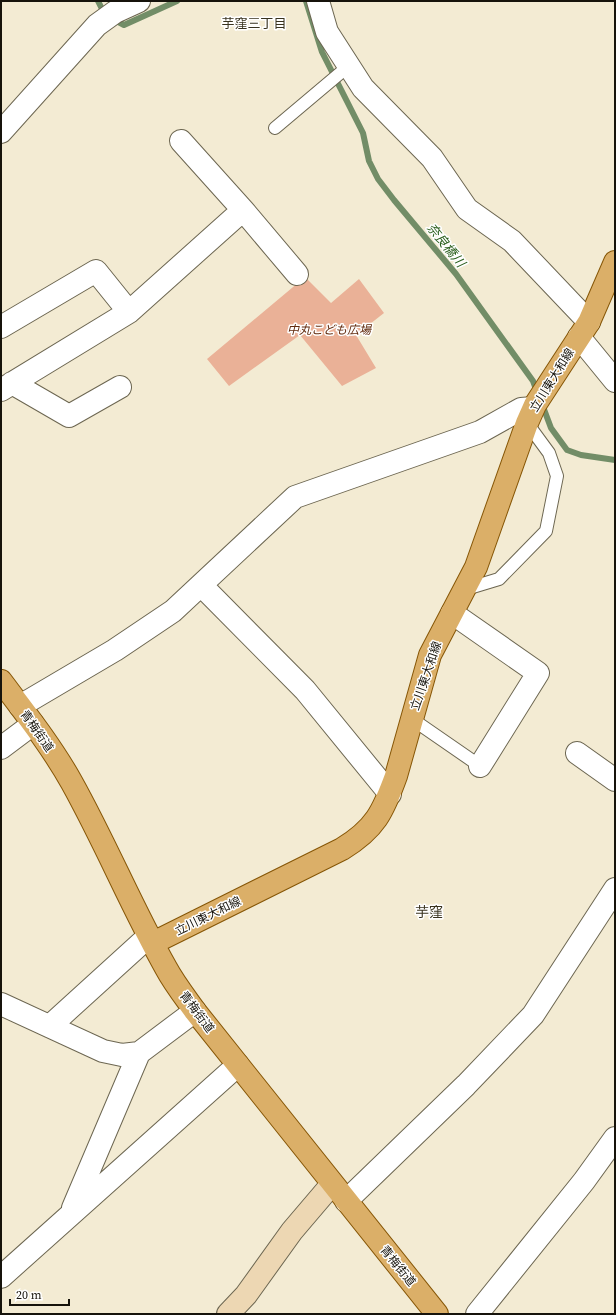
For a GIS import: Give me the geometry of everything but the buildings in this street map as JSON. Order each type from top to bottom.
[{"type":"main road","name":"立川東大和線","points":[[151,940],[319,861],[350,844],[364,834],[377,819],[390,794],[396,776],[430,655],[466,589],[476,567],[532,412],[584,329],[615,262]]},
{"type":"main road","name":"青梅街道","points":[[1,681],[33,724],[72,783],[166,968],[195,1011],[432,1312]]},
{"type":"street","points":[[1,132],[98,25],[115,12],[139,1]]},
{"type":"street","points":[[318,1],[327,32],[347,68],[363,88],[432,158],[467,209],[512,241],[584,329],[615,381]]},
{"type":"street","points":[[180,141],[243,210],[297,274]]},
{"type":"street","points":[[6,387],[130,312],[243,210]]},
{"type":"street","points":[[1,327],[96,271],[130,312]]},
{"type":"street","points":[[6,387],[69,416],[120,387]]},
{"type":"street","points":[[20,706],[115,650],[173,611],[295,497],[480,432],[521,409],[532,412]]},
{"type":"street","points":[[201,585],[305,690],[390,794]]},
{"type":"street","points":[[452,613],[538,673],[480,766]]},
{"type":"street","points":[[1,748],[33,724]]},
{"type":"street","points":[[577,753],[615,780]]},
{"type":"street","points":[[346,1201],[466,1085],[533,1015],[615,889]]},
{"type":"street","points":[[50,1026],[151,940]]},
{"type":"street","points":[[1,1004],[103,1051],[122,1055],[139,1053]]},
{"type":"street","points":[[70,1215],[139,1053],[195,1011]]},
{"type":"street","points":[[1,1277],[238,1065]]},
{"type":"street","points":[[477,1314],[579,1188],[615,1138]]},
{"type":"street","points":[[231,1313],[258,1279],[292,1231],[332,1184]]},
{"type":"lane","points":[[275,128],[347,68]]},
{"type":"lane","points":[[466,589],[499,579],[546,531],[557,476],[532,412]]},
{"type":"lane","points":[[412,719],[480,766]]},
{"type":"green space","name":"中丸こども広場","points":[[305,277],[331,303],[359,279],[384,313],[356,335],[376,368],[342,386],[300,335],[229,386],[207,359]]},
{"type":"waterway","name":"奈良橋川","points":[[98,1],[105,15]]},
{"type":"waterway","name":"奈良橋川","points":[[113,19],[124,25],[177,1]]},
{"type":"waterway","name":"奈良橋川","points":[[306,1],[322,52],[363,133],[369,161],[378,179],[456,274],[533,381],[537,392]]},
{"type":"waterway","name":"奈良橋川","points":[[542,404],[551,428],[567,450],[581,455],[615,460]]},
{"type":"district","name":"芋窪三丁目","points":[[254,23]]},
{"type":"district","name":"芋窪","points":[[429,912]]}]
